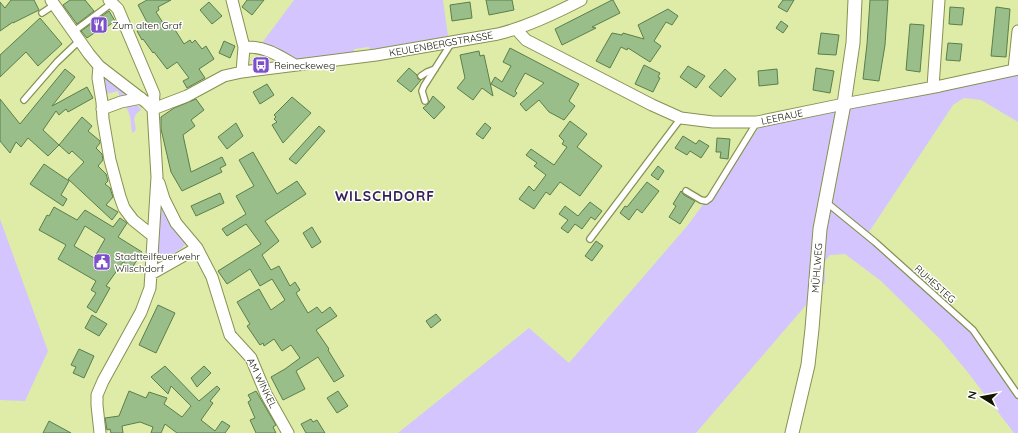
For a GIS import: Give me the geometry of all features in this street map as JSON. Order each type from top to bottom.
[{"type":"street","points":[[232,0],[244,47],[242,72]]},
{"type":"street","name":"KEULENBERGSTRASSE","points":[[153,109],[186,96],[224,76],[242,72],[376,55],[516,29],[552,15],[581,0]]},
{"type":"street","name":"MÜHLWEG","points":[[792,433],[808,365],[820,229],[824,200],[844,104],[853,43],[855,0]]},
{"type":"street","points":[[932,87],[939,0]]},
{"type":"street","points":[[100,433],[97,396],[103,381],[141,312],[151,274],[157,177],[153,109],[154,94],[118,9],[111,1]]},
{"type":"street","points":[[52,2],[99,66],[153,109]]},
{"type":"street","name":"LEERAUE","points":[[516,29],[526,40],[652,105],[681,118],[712,122],[757,122],[1016,69]]},
{"type":"street","points":[[1016,69],[1018,31]]},
{"type":"street","points":[[244,47],[256,46],[265,49],[295,65]]},
{"type":"street","points":[[99,66],[98,78],[100,112],[108,161],[119,199],[133,222],[153,236]]},
{"type":"street","points":[[100,112],[121,102],[140,98]]},
{"type":"street","name":"AM WINKEL","points":[[157,177],[164,199],[176,223],[197,248],[212,277],[230,334],[251,358],[266,394],[288,433]]},
{"type":"street","points":[[151,274],[197,248]]},
{"type":"lane","points":[[24,100],[57,62],[76,36],[111,1]]},
{"type":"lane","points":[[42,13],[52,2]]},
{"type":"lane","points":[[426,101],[422,91],[452,42]]},
{"type":"lane","points":[[421,76],[435,69]]},
{"type":"lane","points":[[590,239],[681,118]]},
{"type":"lane","points":[[686,191],[702,200],[706,201],[710,198],[757,122]]},
{"type":"lane","name":"RUHESTEG","points":[[824,200],[875,242],[973,330],[1018,395]]},
{"type":"shaded area","points":[[294,0],[443,0],[448,36],[370,50],[369,47],[354,49],[354,52],[296,62],[262,43]]},
{"type":"shaded area","points":[[103,75],[127,95],[120,99],[118,91],[106,94]]},
{"type":"shaded area","points":[[1018,75],[1018,122],[981,100],[964,98],[953,105],[869,232],[943,297],[990,349],[1018,388],[1018,433],[1014,433],[966,370],[940,339],[881,281],[845,254],[830,255],[825,261],[825,283],[696,433],[398,433],[529,328],[569,363],[688,225],[761,125]]},
{"type":"shaded area","points":[[125,104],[137,104],[141,110],[136,114],[134,119],[136,130],[132,133],[130,116]]},
{"type":"shaded area","points":[[163,205],[185,244],[182,248],[162,260],[157,258],[161,206]]},
{"type":"shaded area","points":[[0,219],[48,351],[25,401],[0,400]]},
{"type":"building","points":[[11,0],[34,0],[39,10],[13,22],[0,31],[0,2],[5,8]]},
{"type":"building","points":[[70,0],[85,0],[94,11],[77,24],[63,5]]},
{"type":"building","points":[[147,0],[171,0],[158,7],[159,10],[156,12],[167,29],[172,25],[184,44],[190,40],[192,43],[195,40],[202,49],[206,46],[214,59],[199,69],[205,78],[187,88],[183,81],[189,78],[177,62],[167,69],[143,39],[142,40],[137,31],[148,24],[138,5]]},
{"type":"building","points":[[247,0],[264,0],[252,15],[242,7]]},
{"type":"building","points":[[486,0],[512,0],[514,10],[489,15]]},
{"type":"building","points":[[612,0],[620,13],[592,27],[596,28],[562,45],[555,29]]},
{"type":"building","points":[[783,0],[794,0],[787,12],[778,7]]},
{"type":"building","points":[[870,0],[888,0],[885,45],[879,81],[863,79]]},
{"type":"building","points":[[209,2],[222,16],[212,24],[200,10]]},
{"type":"building","points":[[470,2],[472,18],[452,21],[450,5]]},
{"type":"building","points":[[950,7],[964,8],[962,25],[949,24]]},
{"type":"building","points":[[996,7],[1010,9],[1006,57],[991,56]]},
{"type":"building","points":[[668,9],[678,16],[672,25],[666,22],[654,41],[661,46],[650,62],[628,48],[627,50],[621,47],[610,68],[596,61],[612,33],[622,35],[623,33],[644,39],[638,25]]},
{"type":"building","name":"Zum alten Graf","points":[[109,11],[115,21],[101,31],[100,29],[87,38],[81,31]]},
{"type":"building","points":[[40,18],[62,44],[38,66],[26,52],[0,77],[0,55]]},
{"type":"building","points":[[781,21],[788,26],[783,33],[776,28]]},
{"type":"building","points":[[910,24],[924,25],[920,72],[906,70]]},
{"type":"building","points":[[821,33],[839,35],[836,55],[818,54]]},
{"type":"building","points":[[224,41],[235,46],[230,58],[219,53]]},
{"type":"building","points":[[948,43],[962,44],[960,61],[946,60]]},
{"type":"building","points":[[510,48],[579,84],[569,101],[575,106],[564,120],[549,112],[539,100],[526,111],[520,104],[544,83],[525,73],[515,91],[517,93],[514,97],[491,84],[495,77],[502,82],[511,66],[503,62]]},
{"type":"building","points":[[479,51],[480,56],[484,55],[493,96],[482,88],[473,100],[457,88],[465,78],[460,55]]},
{"type":"building","points":[[644,65],[660,73],[658,77],[660,78],[653,92],[635,84]]},
{"type":"building","points":[[688,66],[705,76],[696,88],[680,77]]},
{"type":"building","points":[[409,68],[417,75],[418,79],[421,80],[411,92],[397,81]]},
{"type":"building","points":[[816,68],[834,71],[830,93],[813,90]]},
{"type":"building","points":[[65,69],[75,77],[52,106],[87,87],[93,98],[68,112],[66,109],[59,115],[56,111],[43,130],[59,145],[48,156],[28,138],[21,147],[16,142],[10,153],[0,141],[0,99],[20,124]]},
{"type":"building","points":[[725,69],[736,79],[721,97],[709,87]]},
{"type":"building","points":[[777,69],[778,84],[759,86],[758,71]]},
{"type":"building","points":[[267,84],[274,95],[260,104],[253,92]]},
{"type":"building","points":[[433,96],[445,107],[434,119],[423,108],[428,104]]},
{"type":"building","points":[[292,97],[311,113],[283,143],[272,125],[277,122],[274,119],[276,117],[274,115]]},
{"type":"building","points":[[196,99],[204,110],[191,120],[195,126],[183,135],[191,172],[222,157],[226,165],[220,168],[222,172],[182,191],[171,172],[161,129],[161,117],[174,108]]},
{"type":"building","points":[[82,117],[92,126],[88,131],[100,141],[96,148],[102,154],[103,160],[98,166],[106,174],[108,181],[105,184],[110,188],[113,197],[106,205],[118,212],[112,220],[68,179],[84,162],[72,151],[69,154],[59,145]]},
{"type":"building","points":[[570,121],[587,134],[577,147],[602,166],[580,196],[560,182],[550,195],[546,192],[534,209],[519,199],[529,186],[534,191],[546,175],[534,166],[537,163],[526,155],[531,149],[554,165],[567,147],[562,144],[564,141],[559,136]]},
{"type":"building","points":[[236,123],[243,136],[227,149],[218,137]]},
{"type":"building","points":[[485,123],[491,128],[483,139],[476,134]]},
{"type":"building","points":[[319,126],[325,131],[296,164],[289,159]]},
{"type":"building","points":[[683,136],[696,144],[699,140],[709,146],[701,158],[690,151],[687,155],[675,148]]},
{"type":"building","points":[[717,138],[730,139],[728,159],[720,158],[721,152],[716,152]]},
{"type":"building","points":[[253,152],[277,194],[297,181],[306,194],[265,221],[279,241],[262,255],[271,270],[279,266],[290,286],[295,282],[300,290],[296,293],[308,313],[317,307],[322,313],[330,307],[337,316],[316,330],[329,349],[328,350],[344,376],[334,382],[318,357],[296,371],[305,389],[283,400],[271,377],[300,358],[291,345],[282,351],[274,339],[264,346],[263,343],[260,345],[247,326],[250,324],[237,302],[259,289],[271,310],[285,300],[272,279],[260,286],[250,269],[227,284],[218,271],[261,244],[246,224],[227,236],[222,229],[246,214],[236,196],[254,186],[239,160]]},
{"type":"building","points":[[44,164],[69,181],[61,195],[67,199],[63,206],[30,184]]},
{"type":"building","points":[[658,166],[664,171],[658,180],[651,175]]},
{"type":"building","points":[[647,182],[659,191],[642,213],[637,209],[629,220],[620,213],[625,206],[627,207]]},
{"type":"building","points":[[681,191],[684,195],[695,201],[680,224],[669,217],[676,206],[673,204]]},
{"type":"building","points":[[220,193],[224,203],[196,216],[191,206]]},
{"type":"building","points":[[590,202],[602,211],[595,220],[591,217],[582,229],[575,224],[568,233],[561,228],[568,220],[559,214],[565,206],[578,216]]},
{"type":"building","points":[[54,207],[77,220],[85,210],[113,227],[120,218],[127,223],[118,237],[142,252],[132,268],[123,262],[106,286],[110,288],[96,313],[87,307],[96,293],[91,290],[96,281],[58,259],[66,245],[39,230],[47,215],[49,216]],"holes":[[[85,226],[105,239],[94,258],[74,246]]]},
{"type":"building","points":[[312,227],[321,242],[312,248],[303,233]]},
{"type":"building","points":[[596,241],[603,246],[592,261],[585,256]]},
{"type":"building","points":[[158,305],[175,313],[156,353],[139,345]]},
{"type":"building","points":[[436,314],[441,320],[431,328],[426,321]]},
{"type":"building","points":[[92,315],[107,324],[99,336],[85,328]]},
{"type":"building","points":[[79,349],[94,356],[84,378],[73,373],[76,367],[71,365]]},
{"type":"building","points":[[165,366],[199,401],[217,386],[220,389],[210,401],[213,403],[201,420],[215,431],[222,421],[230,426],[225,433],[177,433],[165,424],[161,433],[151,433],[153,427],[140,422],[122,426],[123,433],[111,433],[110,429],[107,430],[105,418],[119,416],[129,391],[146,398],[149,392],[167,398],[164,404],[182,417],[191,406],[171,386],[168,394],[151,377]]},
{"type":"building","points":[[204,366],[211,373],[197,387],[191,378]]},
{"type":"building","points":[[256,391],[276,425],[273,427],[276,433],[256,433],[250,420],[255,418],[248,402],[251,400],[248,395]]},
{"type":"building","points":[[338,391],[348,406],[337,413],[327,398]]},
{"type":"building","points":[[311,419],[313,422],[317,420],[325,433],[306,433],[301,424]]},
{"type":"building","points":[[49,421],[71,433],[43,433]]},
{"type":"place","name":"Zum alten Graf","points":[[99,25]]},
{"type":"place","name":"Reineckeweg","points":[[261,65]]},
{"type":"place","name":"Stadtteilfeuerwehr Wilschdorf","points":[[102,262]]},
{"type":"district","name":"WILSCHDORF","points":[[385,196]]}]
